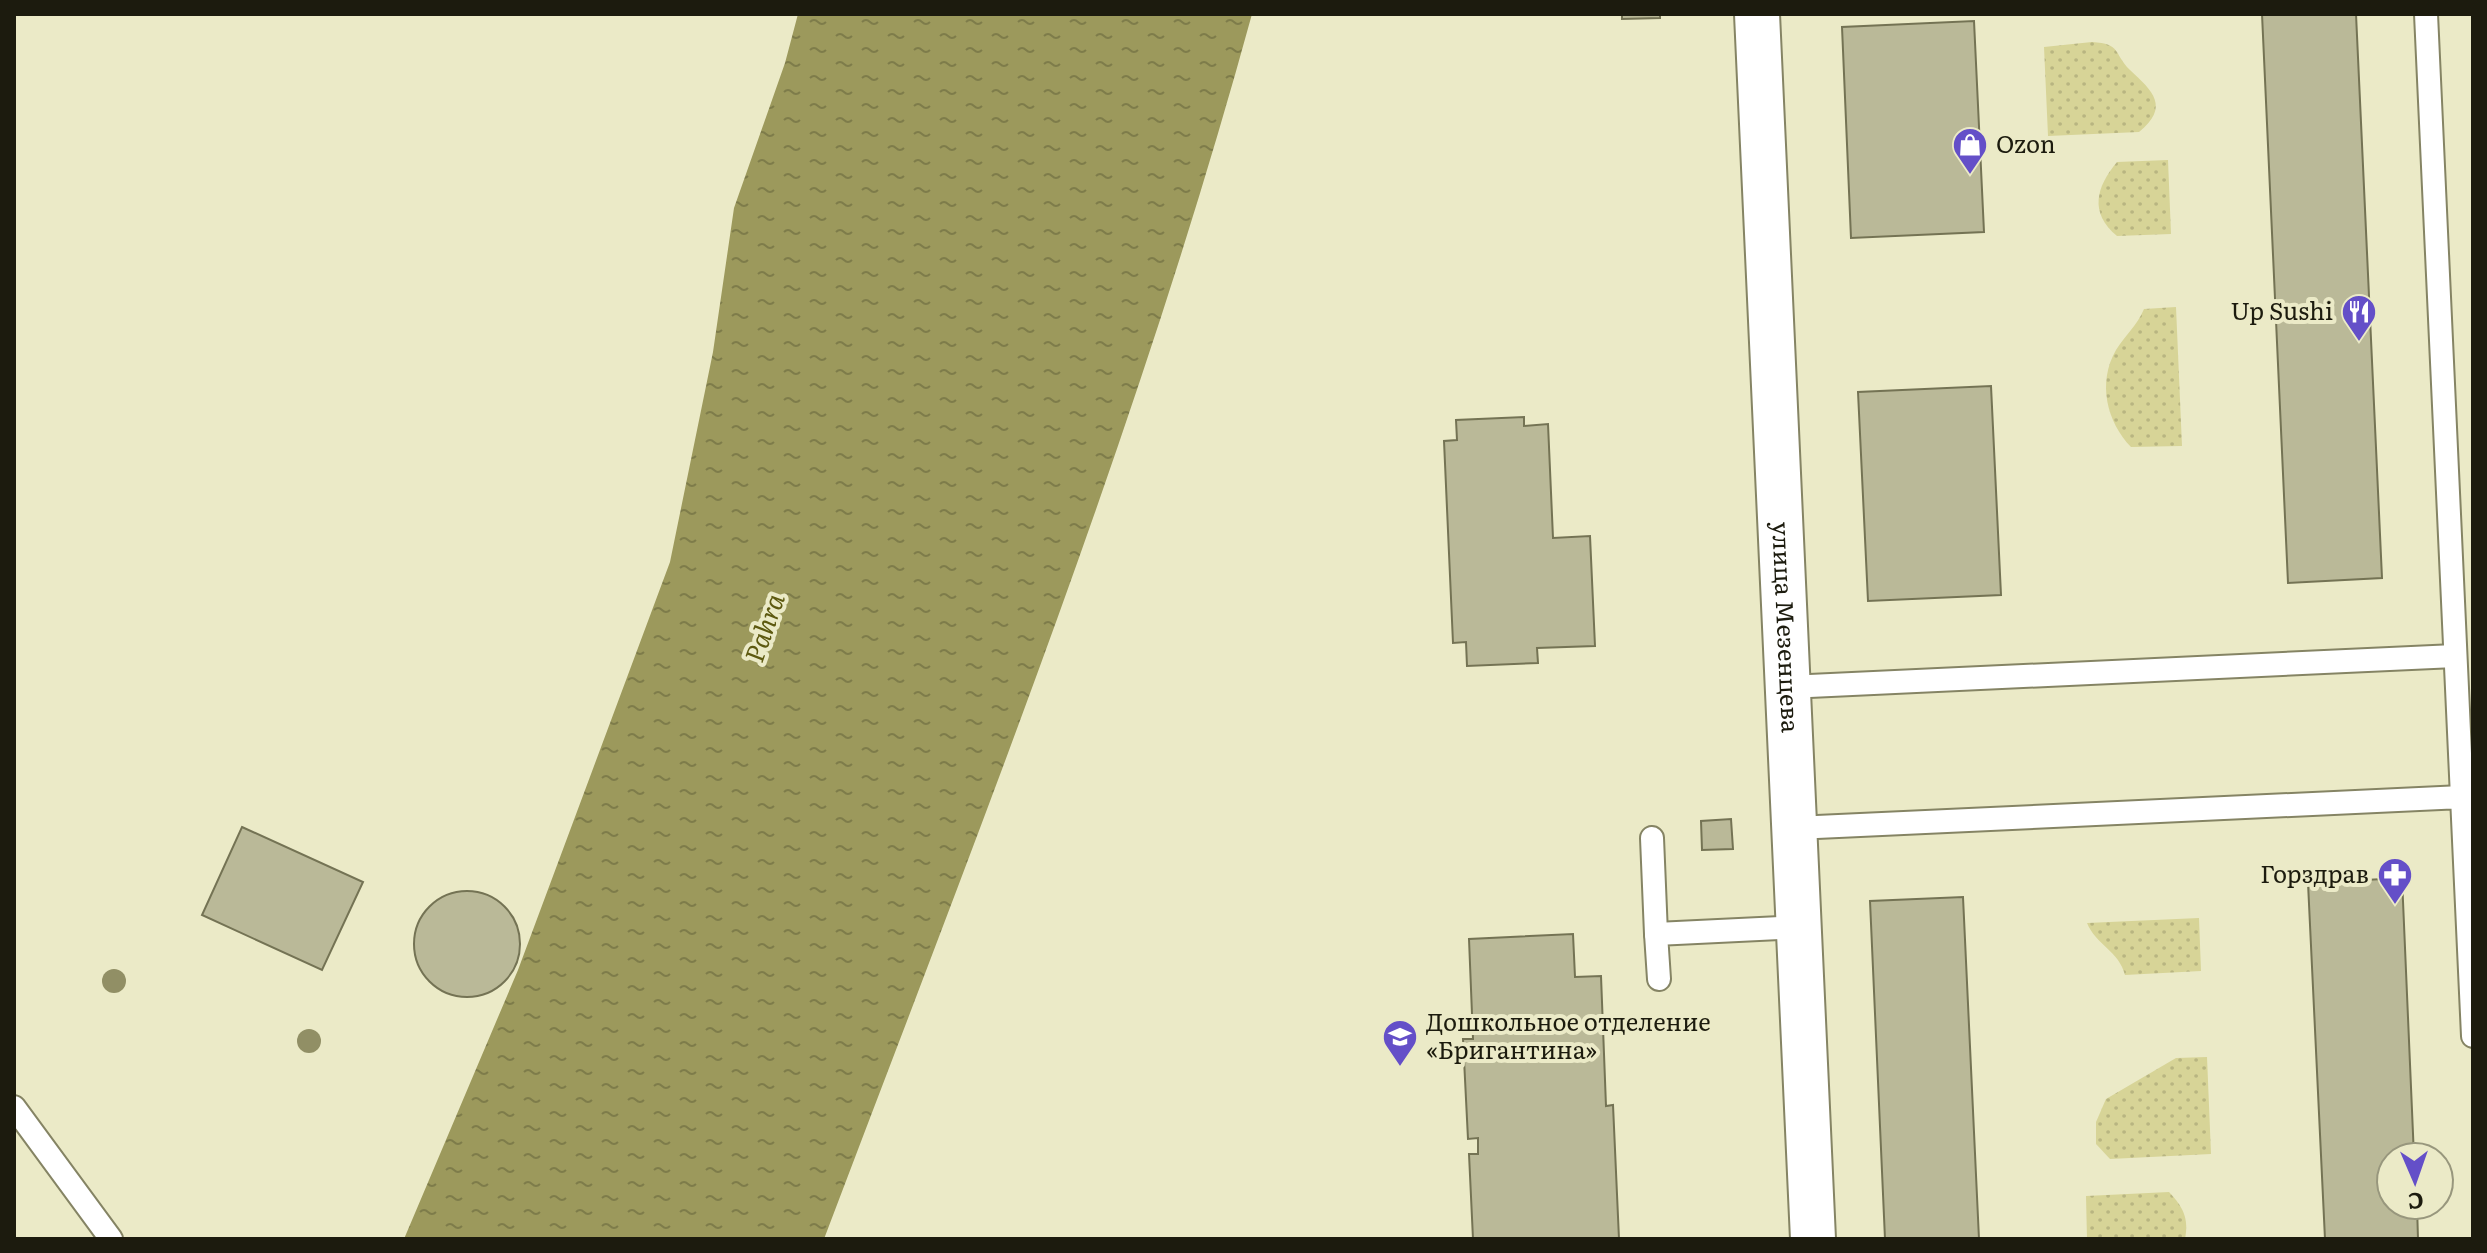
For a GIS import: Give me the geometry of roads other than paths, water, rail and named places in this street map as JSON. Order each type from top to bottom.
[{"type":"street","name":"улица Мезенцева","points":[[1757,14],[1813,1239]]},
{"type":"lane","points":[[2426,14],[2455,656],[2468,797],[2473,1036]]},
{"type":"lane","points":[[1788,687],[2455,656]]},
{"type":"lane","points":[[1795,828],[2468,797]]},
{"type":"lane","points":[[1652,838],[1659,979]]},
{"type":"lane","points":[[1656,934],[1799,927]]},
{"type":"lane","points":[[14,1107],[111,1239]]},
{"type":"water","name":"Pahra","points":[[798,14],[1252,14],[1159,325],[1107,478],[997,784],[824,1239],[404,1239],[518,970],[670,562],[713,352],[734,208],[785,63]]},
{"type":"place","name":"Ozon","points":[[1970,176]]},
{"type":"place","name":"Up Sushi","points":[[2359,343]]},
{"type":"place","name":"Горздрав","points":[[2395,906]]},
{"type":"place","name":"Дошкольное отделение «Бригантина»","points":[[1400,1068]]}]
